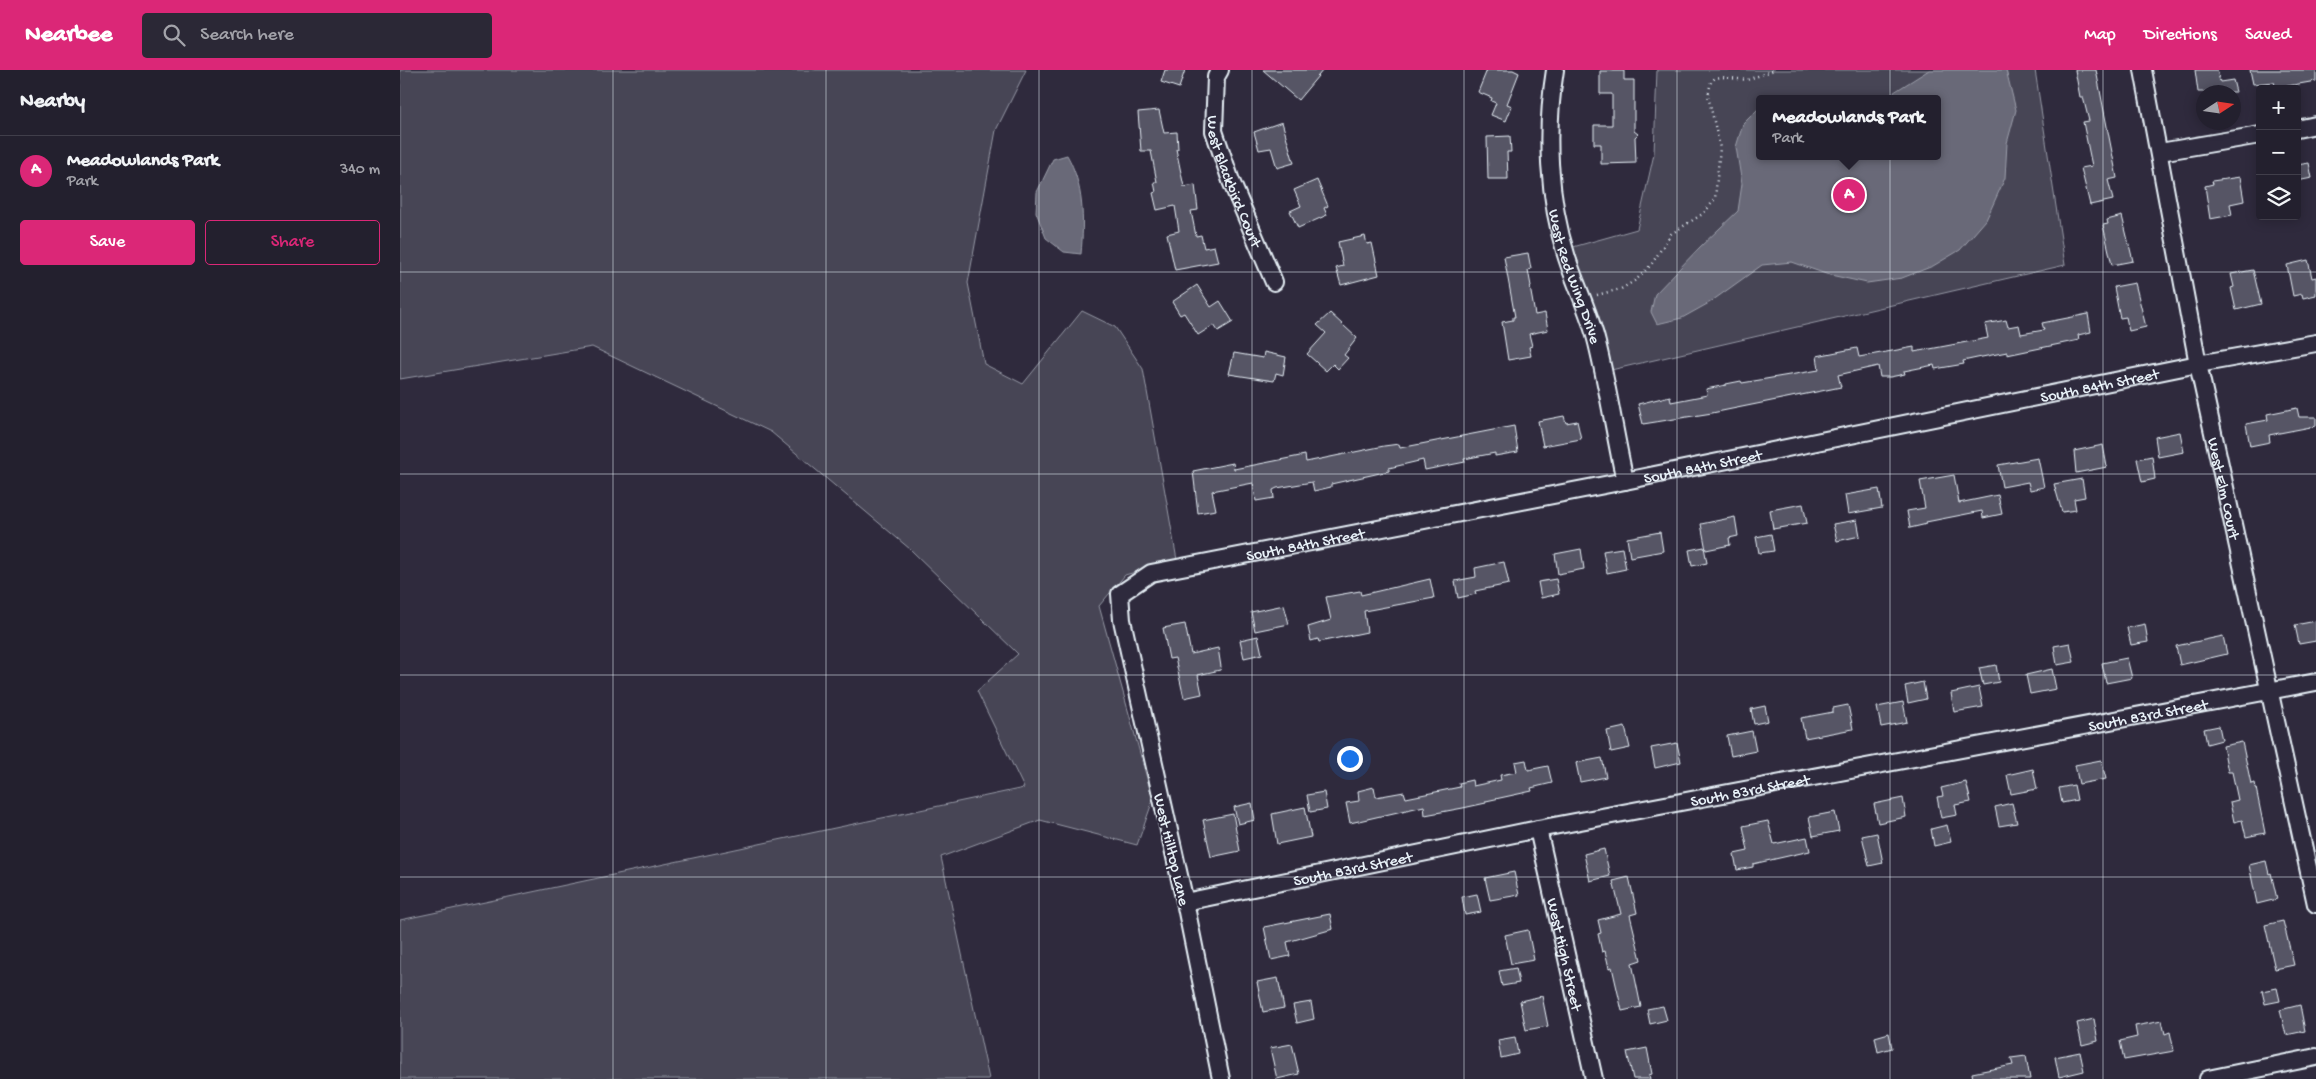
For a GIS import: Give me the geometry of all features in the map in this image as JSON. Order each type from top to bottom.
[{"type":"street","name":"West Red Wing Drive","points":[[1555,70],[1550,121],[1551,182],[1566,256],[1597,342],[1625,481]]},
{"type":"street","name":"West Elm Court","points":[[2142,70],[2160,152],[2198,364],[2316,904]]},
{"type":"street","name":"West Blackbird Court","points":[[1218,74],[1214,131],[1232,181],[1274,282]]},
{"type":"street","points":[[2301,127],[2316,125]]},
{"type":"street","points":[[2160,152],[2256,136]]},
{"type":"street","name":"South 84th Street","points":[[1122,620],[1120,594],[1151,573],[1625,481],[2198,364],[2316,343]]},
{"type":"street","name":"West Hilltop Lane","points":[[1122,620],[1185,902],[1221,1079]]},
{"type":"street","name":"South 83rd Street","points":[[1185,902],[1538,828],[2316,682]]},
{"type":"street","name":"West High Street","points":[[1538,828],[1594,1079]]},
{"type":"street","points":[[2208,1079],[2316,1057]]},
{"type":"path","points":[[1582,302],[1621,289],[1636,280],[1651,266],[1671,234],[1704,213],[1715,199],[1720,148],[1708,95],[1711,82],[1715,78],[1722,77],[1748,80],[1774,70]]},
{"type":"shaded area","points":[[400,70],[1026,70],[996,130],[968,283],[984,364],[1023,384],[1082,311],[1115,327],[1143,369],[1177,560],[1125,575],[1099,606],[1153,800],[1137,845],[1040,820],[941,857],[989,1079],[400,1079],[400,920],[1024,788],[977,691],[1018,654],[910,549],[771,432],[592,347],[400,379]]},
{"type":"shaded area","points":[[1657,70],[2035,70],[2065,265],[1611,370],[1602,333],[1573,247],[1637,229],[1654,154]]},
{"type":"water","points":[[1929,70],[2006,70],[2016,110],[2007,143],[2005,178],[1986,220],[1960,250],[1933,266],[1902,278],[1867,283],[1826,274],[1792,262],[1762,265],[1709,303],[1682,318],[1657,324],[1651,312],[1655,294],[1738,211],[1742,184],[1736,147],[1743,124],[1756,111],[1756,160],[1941,160],[1941,95],[1889,95]]},
{"type":"water","points":[[1067,155],[1077,178],[1082,203],[1081,254],[1064,252],[1046,238],[1036,212],[1037,192],[1053,159]]},
{"type":"building","points":[[1165,70],[1185,70],[1179,88],[1161,82]]},
{"type":"building","points":[[1263,70],[1323,70],[1298,100]]},
{"type":"building","points":[[1487,70],[1513,70],[1519,73],[1507,104],[1512,106],[1506,121],[1491,115],[1496,103],[1491,101],[1492,98],[1478,92]]},
{"type":"building","points":[[2075,70],[2096,70],[2117,178],[2108,180],[2113,200],[2090,205],[2081,168],[2092,166],[2083,122],[2089,121],[2083,97],[2080,97]]},
{"type":"building","points":[[2195,70],[2217,70],[2220,82],[2233,80],[2234,85],[2197,85]]},
{"type":"building","points":[[2250,70],[2316,70],[2316,81],[2293,85],[2275,85],[2274,82],[2253,84]]},
{"type":"building","points":[[1600,71],[1624,71],[1624,80],[1634,80],[1634,131],[1638,134],[1635,137],[1636,163],[1601,164],[1601,144],[1594,144],[1594,125],[1612,125],[1612,94],[1600,94]]},
{"type":"building","points":[[1159,110],[1164,133],[1177,132],[1178,149],[1176,149],[1184,187],[1195,185],[1198,210],[1191,211],[1196,236],[1201,235],[1204,248],[1214,246],[1218,262],[1175,270],[1167,234],[1179,231],[1175,206],[1157,210],[1153,193],[1156,192],[1154,182],[1157,182],[1151,151],[1141,151],[1138,112]]},
{"type":"building","points":[[1282,122],[1294,163],[1277,168],[1271,148],[1259,150],[1254,132]]},
{"type":"building","points":[[1510,136],[1511,152],[1507,152],[1508,179],[1488,179],[1487,137]]},
{"type":"building","points":[[2309,163],[2312,178],[2301,180],[2301,164]]},
{"type":"building","points":[[2240,177],[2244,201],[2230,204],[2232,215],[2210,219],[2205,186],[2213,184],[2212,181]]},
{"type":"building","points":[[1317,180],[1328,206],[1324,208],[1327,215],[1298,228],[1290,211],[1301,206],[1294,190]]},
{"type":"building","points":[[2122,216],[2133,261],[2112,265],[2103,225],[2108,224],[2107,220]]},
{"type":"building","points":[[1365,236],[1367,244],[1372,243],[1379,275],[1341,285],[1336,268],[1343,266],[1338,242]]},
{"type":"building","points":[[1528,253],[1531,269],[1528,270],[1535,315],[1545,313],[1548,330],[1529,334],[1532,346],[1529,347],[1531,356],[1508,360],[1502,322],[1513,320],[1513,317],[1515,317],[1504,257]]},
{"type":"building","points":[[2308,260],[2312,278],[2316,277],[2316,295],[2303,298],[2302,294],[2293,296],[2287,265]]},
{"type":"building","points":[[2253,270],[2261,304],[2236,310],[2231,288],[2234,287],[2231,274]]},
{"type":"building","points":[[2135,283],[2146,327],[2129,331],[2126,317],[2120,318],[2114,287]]},
{"type":"building","points":[[1197,285],[1211,307],[1220,301],[1233,322],[1218,331],[1214,325],[1198,335],[1184,313],[1180,315],[1172,302]]},
{"type":"building","points":[[1330,313],[1357,338],[1344,355],[1348,358],[1338,369],[1333,364],[1326,371],[1307,354],[1326,333],[1317,325]]},
{"type":"building","points":[[2088,314],[2091,332],[2078,335],[2079,340],[2007,355],[2007,352],[1977,358],[1963,361],[1964,364],[1935,369],[1934,365],[1904,371],[1905,374],[1890,377],[1880,377],[1878,366],[1838,375],[1841,387],[1712,413],[1643,424],[1638,404],[1670,396],[1671,402],[1707,395],[1706,389],[1726,384],[1819,370],[1817,356],[1857,348],[1859,357],[1914,347],[1914,352],[1988,338],[1985,324],[2006,320],[2008,327],[2019,325],[2021,334],[2044,330],[2042,323]]},
{"type":"building","points":[[1264,352],[1286,357],[1283,375],[1276,373],[1274,381],[1229,374],[1234,353],[1263,358]]},
{"type":"building","points":[[2297,408],[2299,417],[2316,417],[2316,426],[2269,435],[2270,442],[2250,446],[2246,424],[2268,420],[2267,414]]},
{"type":"building","points":[[1564,416],[1566,423],[1577,421],[1581,439],[1543,446],[1538,421]]},
{"type":"building","points":[[1514,426],[1518,452],[1495,456],[1495,453],[1464,459],[1465,462],[1425,470],[1423,460],[1389,468],[1389,471],[1331,484],[1331,487],[1314,491],[1312,482],[1277,488],[1273,490],[1274,498],[1256,501],[1253,483],[1212,491],[1216,510],[1198,513],[1193,471],[1233,463],[1234,469],[1305,455],[1306,462],[1384,446],[1399,444],[1400,448]]},
{"type":"building","points":[[2180,432],[2184,452],[2158,457],[2155,437]]},
{"type":"building","points":[[2103,445],[2107,467],[2076,473],[2074,451]]},
{"type":"building","points":[[2152,456],[2155,479],[2142,482],[2137,459]]},
{"type":"building","points":[[2038,458],[2044,487],[2030,490],[2028,482],[2002,487],[1998,465]]},
{"type":"building","points":[[1954,475],[1959,503],[1998,495],[2002,514],[1983,518],[1982,511],[1926,522],[1927,524],[1910,528],[1907,511],[1925,508],[1920,481]]},
{"type":"building","points":[[2082,479],[2085,497],[2074,499],[2076,510],[2062,512],[2054,484]]},
{"type":"building","points":[[1879,489],[1882,508],[1848,514],[1845,495]]},
{"type":"building","points":[[1803,504],[1807,523],[1773,529],[1770,510]]},
{"type":"building","points":[[1735,517],[1738,536],[1729,538],[1730,545],[1706,550],[1701,524]]},
{"type":"building","points":[[1857,520],[1860,536],[1837,541],[1833,524]]},
{"type":"building","points":[[1660,532],[1663,551],[1630,557],[1627,538]]},
{"type":"building","points":[[1771,534],[1774,551],[1759,553],[1756,537]]},
{"type":"building","points":[[1704,547],[1707,563],[1692,566],[1689,550]]},
{"type":"building","points":[[1622,548],[1626,569],[1607,573],[1603,551]]},
{"type":"building","points":[[1581,549],[1584,569],[1558,574],[1555,554]]},
{"type":"building","points":[[1504,562],[1509,584],[1475,591],[1476,594],[1458,598],[1455,581],[1476,577],[1475,568]]},
{"type":"building","points":[[1430,579],[1434,598],[1364,611],[1367,632],[1319,642],[1318,639],[1311,641],[1308,627],[1331,620],[1326,597],[1360,591],[1361,595]]},
{"type":"building","points":[[1556,579],[1559,594],[1541,598],[1538,582]]},
{"type":"building","points":[[1284,605],[1289,624],[1255,631],[1251,612]]},
{"type":"building","points":[[2316,621],[2316,641],[2299,644],[2295,625]]},
{"type":"building","points":[[1185,624],[1191,654],[1218,648],[1221,667],[1220,670],[1198,675],[1202,694],[1184,698],[1175,658],[1169,659],[1163,628]]},
{"type":"building","points":[[2145,624],[2148,642],[2131,645],[2127,628]]},
{"type":"building","points":[[1258,636],[1262,654],[1244,658],[1240,640]]},
{"type":"building","points":[[2223,636],[2227,654],[2180,665],[2176,646]]},
{"type":"building","points":[[2070,643],[2074,662],[2057,665],[2054,646]]},
{"type":"building","points":[[2127,658],[2132,678],[2106,683],[2102,663]]},
{"type":"building","points":[[1996,665],[1999,682],[1983,685],[1979,668]]},
{"type":"building","points":[[2052,669],[2056,689],[2030,694],[2026,675]]},
{"type":"building","points":[[1923,682],[1926,699],[1908,703],[1905,686]]},
{"type":"building","points":[[1979,687],[1983,707],[1954,712],[1951,693]]},
{"type":"building","points":[[1903,702],[1907,722],[1881,727],[1877,707]]},
{"type":"building","points":[[1848,705],[1853,729],[1805,738],[1801,718],[1833,712],[1833,708]]},
{"type":"building","points":[[1765,706],[1768,721],[1754,724],[1751,709]]},
{"type":"building","points":[[2219,726],[2222,740],[2207,744],[2204,729]]},
{"type":"building","points":[[1625,727],[1630,748],[1611,752],[1607,731]]},
{"type":"building","points":[[1752,731],[1756,751],[1731,756],[1727,736]]},
{"type":"building","points":[[2242,742],[2251,784],[2255,783],[2265,833],[2246,837],[2242,820],[2234,822],[2230,802],[2238,800],[2232,772],[2228,772],[2223,746]]},
{"type":"building","points":[[1677,743],[1681,762],[1655,768],[1651,748]]},
{"type":"building","points":[[1602,758],[1606,777],[1580,782],[1576,763]]},
{"type":"building","points":[[1526,760],[1528,770],[1548,766],[1552,783],[1531,788],[1532,791],[1463,808],[1425,815],[1424,806],[1350,823],[1346,803],[1359,801],[1358,791],[1374,787],[1376,797],[1404,792],[1406,798],[1460,787],[1459,783],[1472,780],[1473,786],[1501,780],[1500,775],[1517,772],[1515,762]]},
{"type":"building","points":[[2101,760],[2106,779],[2079,784],[2075,765]]},
{"type":"building","points":[[2033,769],[2037,789],[2011,794],[2007,775]]},
{"type":"building","points":[[1966,782],[1971,802],[1955,805],[1957,815],[1941,818],[1937,797],[1943,796],[1941,788]]},
{"type":"building","points":[[2074,785],[2077,800],[2062,803],[2059,788]]},
{"type":"building","points":[[1324,792],[1327,809],[1310,812],[1307,795]]},
{"type":"building","points":[[1903,798],[1906,817],[1878,823],[1874,804]]},
{"type":"building","points":[[1252,803],[1255,820],[1238,824],[1234,807]]},
{"type":"building","points":[[2012,803],[2017,823],[1999,826],[1995,807]]},
{"type":"building","points":[[1305,807],[1311,837],[1277,844],[1272,814]]},
{"type":"building","points":[[1835,812],[1839,831],[1813,836],[1809,817]]},
{"type":"building","points":[[1233,814],[1240,851],[1211,857],[1203,820]]},
{"type":"building","points":[[1768,821],[1774,844],[1807,837],[1810,851],[1753,864],[1753,867],[1737,870],[1734,854],[1748,851],[1743,826]]},
{"type":"building","points":[[1947,825],[1951,842],[1934,846],[1931,829]]},
{"type":"building","points":[[1877,833],[1883,863],[1869,866],[1862,836]]},
{"type":"building","points":[[1604,849],[1610,876],[1590,881],[1584,854]]},
{"type":"building","points":[[2266,861],[2277,899],[2257,904],[2249,865]]},
{"type":"building","points":[[1514,872],[1519,895],[1490,900],[1485,878]]},
{"type":"building","points":[[1629,877],[1637,913],[1630,915],[1641,960],[1632,963],[1641,1007],[1622,1011],[1612,967],[1609,968],[1605,951],[1602,952],[1598,934],[1601,933],[1598,920],[1621,914],[1613,881]]},
{"type":"building","points":[[1477,894],[1481,912],[1465,915],[1462,897]]},
{"type":"building","points":[[1330,914],[1333,929],[1287,942],[1290,956],[1271,960],[1264,927]]},
{"type":"building","points":[[2283,921],[2294,965],[2275,969],[2265,925]]},
{"type":"building","points":[[1528,930],[1534,960],[1511,964],[1505,935]]},
{"type":"building","points":[[1516,968],[1519,983],[1502,986],[1499,971]]},
{"type":"building","points":[[1278,978],[1284,1008],[1263,1012],[1257,982]]},
{"type":"building","points":[[2277,988],[2280,1001],[2265,1004],[2262,991]]},
{"type":"building","points":[[1542,996],[1548,1026],[1526,1030],[1520,1001]]},
{"type":"building","points":[[1311,1002],[1314,1019],[1297,1023],[1293,1005]]},
{"type":"building","points":[[2300,1005],[2305,1031],[2286,1035],[2280,1010]]},
{"type":"building","points":[[1663,1006],[1667,1020],[1650,1024],[1647,1009]]},
{"type":"building","points":[[2094,1019],[2098,1041],[2082,1045],[2077,1023]]},
{"type":"building","points":[[2162,1021],[2165,1034],[2170,1032],[2174,1051],[2124,1060],[2120,1041],[2137,1037],[2135,1026]]},
{"type":"building","points":[[1889,1033],[1892,1048],[1878,1052],[1875,1037]]},
{"type":"building","points":[[1515,1037],[1518,1054],[1501,1058],[1498,1040]]},
{"type":"building","points":[[1292,1044],[1299,1074],[1277,1079],[1270,1048]]},
{"type":"building","points":[[1647,1048],[1652,1074],[1649,1075],[1650,1079],[1633,1079],[1627,1052]]},
{"type":"building","points":[[2080,1052],[2084,1071],[2059,1077],[2055,1057]]},
{"type":"building","points":[[2026,1056],[2030,1079],[1973,1079],[1972,1073],[2013,1065],[2011,1058]]},
{"type":"place","name":"Meadowlands Park","points":[[1849,195]]}]
